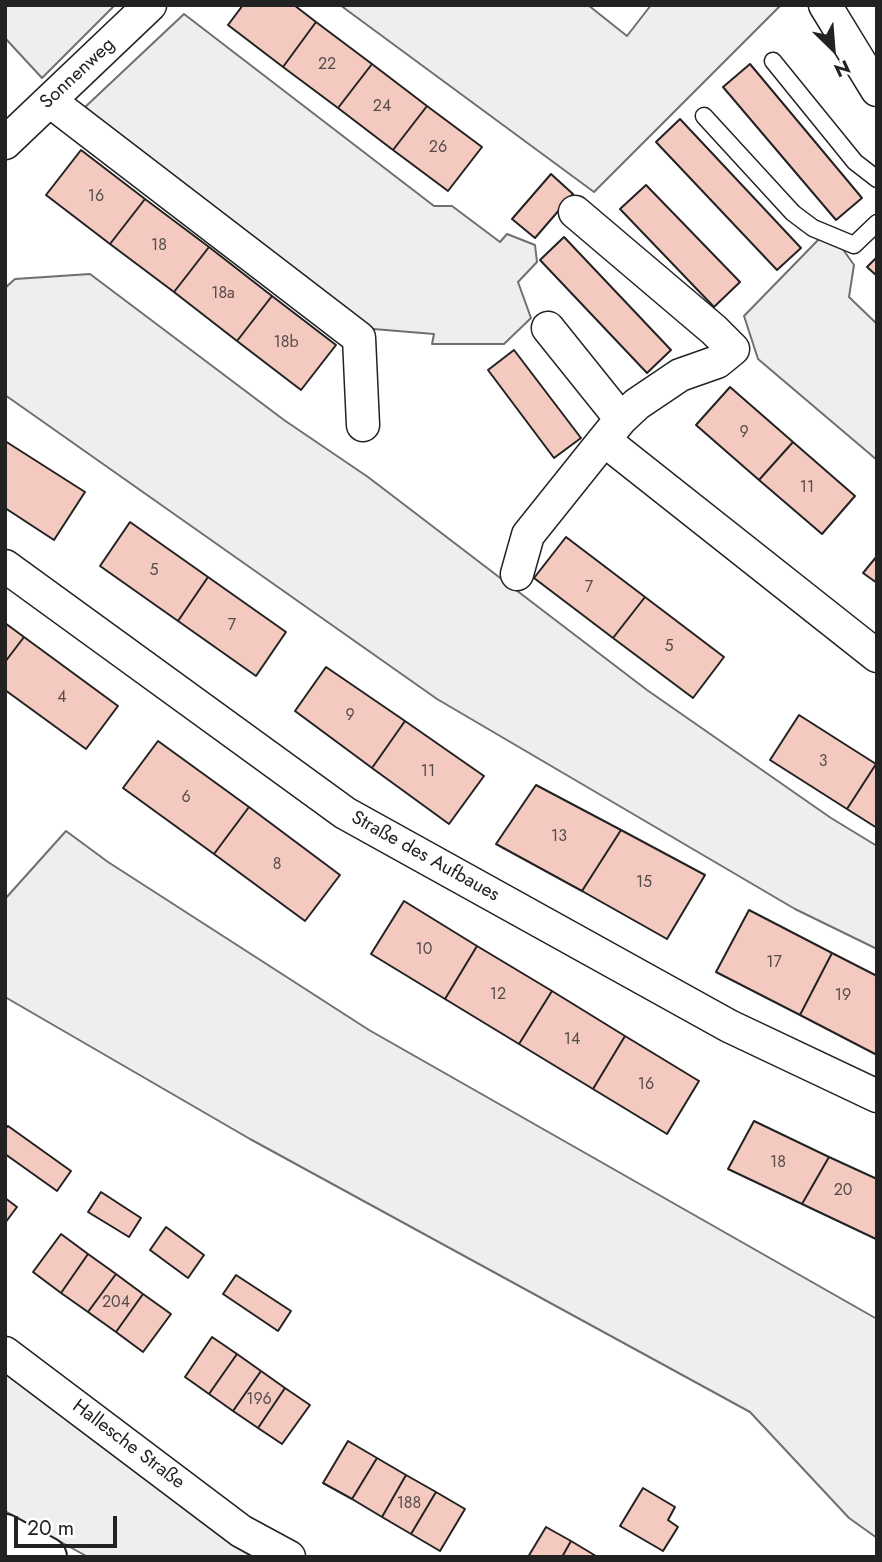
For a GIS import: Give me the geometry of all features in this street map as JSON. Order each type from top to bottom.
[{"type":"main road","points":[[5,1534],[47,1557]]},
{"type":"street","name":"Sonnenweg","points":[[5,143],[150,5]]},
{"type":"street","points":[[825,5],[877,90]]},
{"type":"street","points":[[50,101],[359,338],[363,425]]},
{"type":"street","points":[[517,574],[528,535],[612,429],[637,404],[680,375],[717,362],[733,348],[575,212]]},
{"type":"street","points":[[548,328],[612,429],[877,656]]},
{"type":"street","name":"Straße des Aufbaues","points":[[5,566],[345,813],[729,1026],[877,1096]]},
{"type":"street","name":"Hallesche Straße","points":[[5,1353],[241,1531],[289,1557]]},
{"type":"lane","points":[[773,61],[855,162],[877,179]]},
{"type":"lane","points":[[704,116],[793,213],[813,228],[854,245],[877,223]]},
{"type":"shaded area","points":[[5,5],[115,5],[42,78],[5,38]]},
{"type":"shaded area","points":[[340,5],[588,5],[627,36],[651,5],[781,5],[594,192]]},
{"type":"shaded area","points":[[184,14],[434,206],[452,206],[500,242],[507,234],[535,245],[537,262],[518,282],[531,318],[504,344],[432,344],[434,334],[361,328],[83,109]]},
{"type":"shaded area","points":[[820,238],[842,248],[854,265],[849,297],[877,324],[877,460],[758,359],[744,316]]},
{"type":"shaded area","points":[[90,274],[284,420],[368,477],[647,690],[831,818],[877,846],[877,949],[795,909],[437,699],[5,395],[5,288],[15,279]]},
{"type":"shaded area","points":[[66,831],[108,862],[369,1030],[877,1319],[877,1538],[849,1518],[750,1412],[250,1139],[5,997],[5,899]]},
{"type":"shaded area","points":[[5,1373],[232,1545],[253,1557],[88,1557],[5,1511]]},
{"type":"building","points":[[243,5],[294,5],[316,22],[283,67],[228,25]]},
{"type":"building","points":[[316,22],[372,64],[338,108],[283,67]]},
{"type":"building","points":[[372,64],[427,106],[393,150],[338,108]]},
{"type":"building","points":[[750,64],[862,198],[836,220],[723,87]]},
{"type":"building","points":[[427,106],[482,147],[448,191],[393,150]]},
{"type":"building","points":[[680,119],[801,248],[777,270],[656,142]]},
{"type":"building","points":[[81,150],[145,199],[110,244],[46,195]]},
{"type":"building","points":[[551,174],[573,194],[535,238],[512,219]]},
{"type":"building","points":[[646,185],[740,282],[714,307],[620,209]]},
{"type":"building","points":[[145,199],[209,247],[174,292],[110,244]]},
{"type":"building","points":[[564,237],[671,350],[647,373],[540,260]]},
{"type":"building","points":[[209,247],[272,296],[237,341],[174,292]]},
{"type":"building","points":[[877,257],[877,276],[867,267]]},
{"type":"building","points":[[272,296],[336,345],[301,390],[237,341]]},
{"type":"building","points":[[514,350],[581,438],[554,458],[488,370]]},
{"type":"building","points":[[730,387],[793,442],[759,480],[696,425]]},
{"type":"building","points":[[5,441],[85,492],[54,540],[5,508]]},
{"type":"building","points":[[793,442],[855,496],[822,534],[759,480]]},
{"type":"building","points":[[130,522],[208,577],[178,621],[100,566]]},
{"type":"building","points":[[566,537],[645,597],[613,638],[534,578]]},
{"type":"building","points":[[877,556],[877,583],[863,573]]},
{"type":"building","points":[[208,577],[286,632],[256,676],[178,621]]},
{"type":"building","points":[[645,597],[724,657],[693,698],[613,638]]},
{"type":"building","points":[[5,623],[24,637],[5,662]]},
{"type":"building","points":[[24,637],[118,706],[86,749],[5,690],[5,662]]},
{"type":"building","points":[[326,667],[405,721],[372,768],[295,711]]},
{"type":"building","points":[[799,715],[876,764],[847,809],[770,760]]},
{"type":"building","points":[[405,721],[484,776],[449,824],[372,768]]},
{"type":"building","points":[[158,741],[249,807],[214,854],[123,788]]},
{"type":"building","points":[[877,764],[877,828],[847,809]]},
{"type":"building","points":[[536,785],[621,830],[582,891],[496,844]]},
{"type":"building","points":[[249,807],[340,875],[305,921],[214,854]]},
{"type":"building","points":[[621,830],[705,875],[667,939],[582,891]]},
{"type":"building","points":[[404,901],[477,946],[445,999],[371,954]]},
{"type":"building","points":[[749,910],[832,953],[800,1015],[716,972]]},
{"type":"building","points":[[477,946],[552,991],[519,1044],[445,999]]},
{"type":"building","points":[[832,953],[877,976],[877,1055],[800,1015]]},
{"type":"building","points":[[552,991],[625,1036],[593,1089],[519,1044]]},
{"type":"building","points":[[625,1036],[699,1081],[667,1134],[593,1089]]},
{"type":"building","points":[[754,1121],[829,1157],[802,1204],[728,1169]]},
{"type":"building","points":[[8,1126],[71,1171],[57,1191],[5,1154],[5,1129]]},
{"type":"building","points":[[829,1157],[877,1179],[876,1239],[802,1204]]},
{"type":"building","points":[[101,1192],[141,1218],[129,1237],[88,1212]]},
{"type":"building","points":[[5,1198],[17,1207],[5,1223]]},
{"type":"building","points":[[166,1227],[204,1255],[188,1278],[150,1250]]},
{"type":"building","points":[[61,1234],[88,1254],[61,1293],[33,1272]]},
{"type":"building","points":[[88,1254],[116,1274],[88,1312],[61,1293]]},
{"type":"building","points":[[116,1274],[143,1294],[116,1332],[88,1312]]},
{"type":"building","points":[[236,1275],[291,1311],[278,1331],[223,1294]]},
{"type":"building","points":[[143,1294],[171,1314],[143,1352],[116,1332]]},
{"type":"building","points":[[212,1337],[237,1354],[209,1394],[185,1377]]},
{"type":"building","points":[[237,1354],[261,1371],[233,1411],[209,1394]]},
{"type":"building","points":[[261,1371],[285,1388],[258,1428],[233,1411]]},
{"type":"building","points":[[285,1388],[310,1405],[282,1444],[258,1428]]},
{"type":"building","points":[[348,1441],[377,1458],[352,1499],[323,1483]]},
{"type":"building","points":[[377,1458],[406,1475],[382,1517],[352,1499]]},
{"type":"building","points":[[406,1475],[436,1492],[411,1534],[382,1517]]},
{"type":"building","points":[[643,1488],[675,1507],[668,1520],[678,1527],[663,1551],[620,1526]]},
{"type":"building","points":[[436,1492],[465,1509],[440,1551],[411,1534]]},
{"type":"building","points":[[546,1527],[571,1541],[562,1557],[528,1557]]},
{"type":"building","points":[[571,1541],[596,1556],[596,1557],[562,1557]]}]
